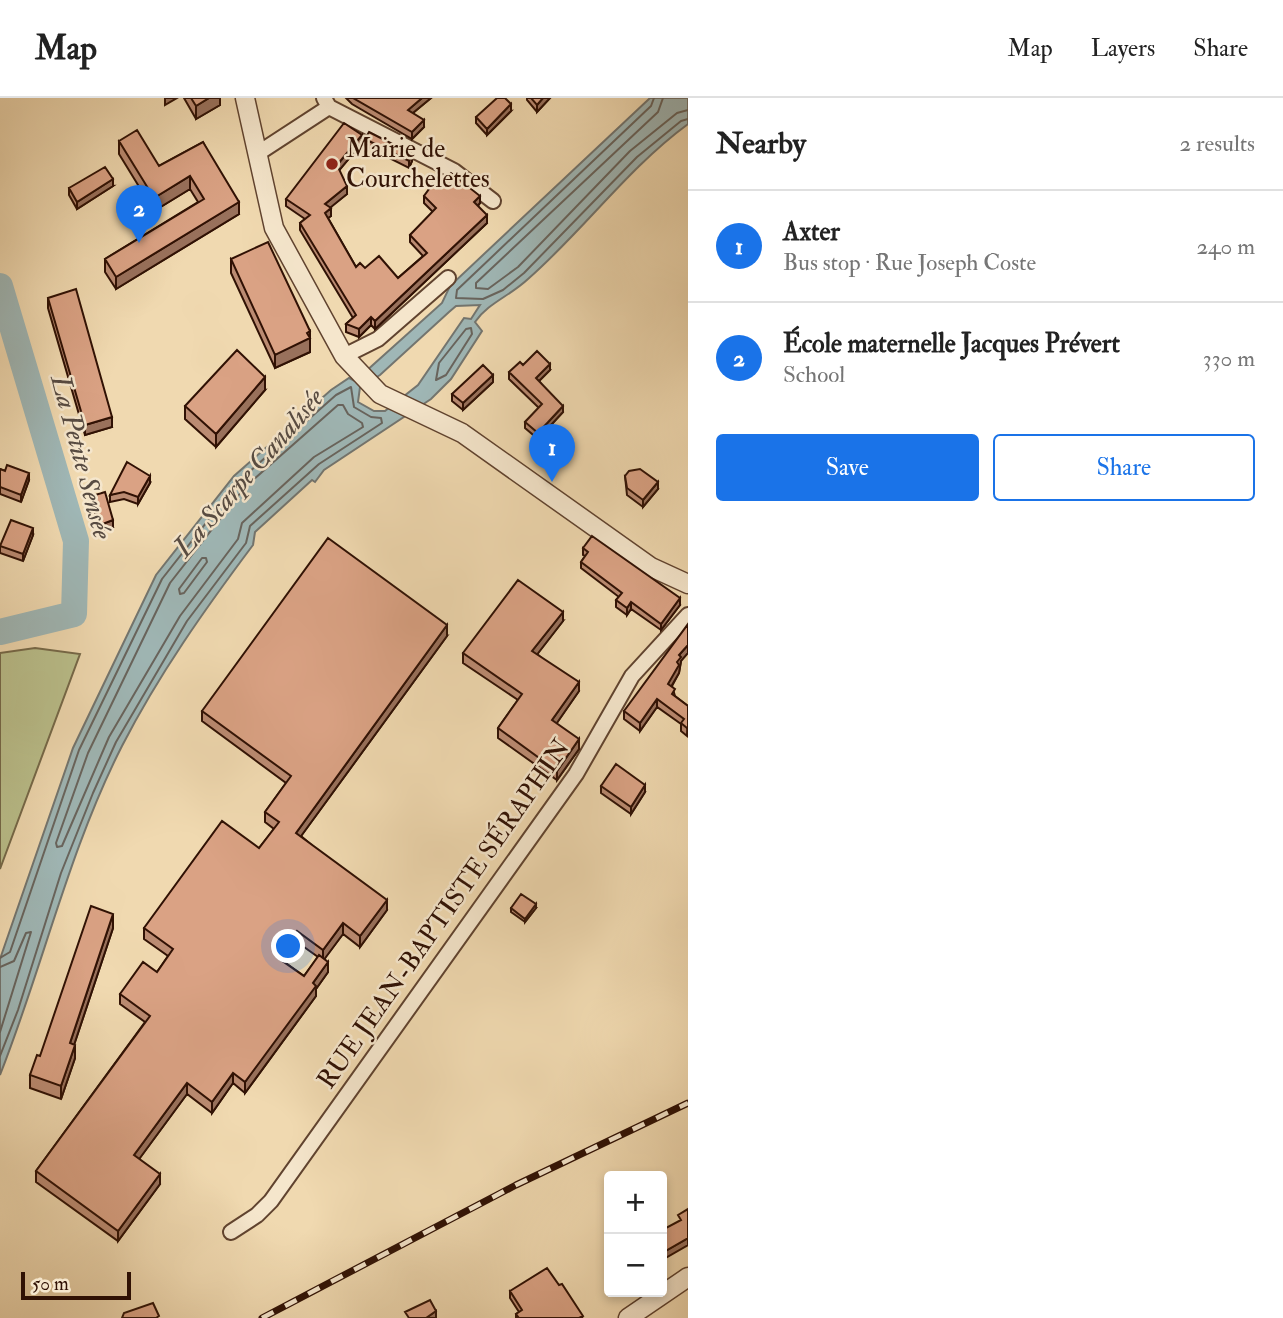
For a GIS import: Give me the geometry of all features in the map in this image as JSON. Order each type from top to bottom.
[{"type":"street","points":[[246,98],[274,228],[348,360],[377,391],[462,432],[652,566],[688,584]]},
{"type":"street","points":[[257,154],[326,102],[454,171],[493,201]]},
{"type":"street","points":[[348,360],[378,339],[448,278]]},
{"type":"street","name":"RUE JEAN-BAPTISTE SÉRAPHIN","points":[[231,1232],[257,1215],[271,1201],[576,774],[632,676],[688,615]]},
{"type":"street","points":[[628,1318],[688,1277]]},
{"type":"green space","points":[[35,648],[80,654],[0,869],[0,653]]},
{"type":"water","name":"La Scarpe Canalisée","points":[[650,98],[688,98],[688,124],[626,179],[528,279],[480,315],[475,322],[482,331],[451,379],[431,399],[324,470],[315,482],[312,480],[255,532],[253,545],[200,618],[151,693],[103,786],[71,867],[0,1075],[0,959],[73,748],[156,575],[234,476],[331,390],[349,378],[355,381],[442,303],[450,286]],"holes":[[[480,305],[471,319],[464,318],[418,385],[385,411],[374,411],[358,402],[360,387],[380,375],[456,306]]]},
{"type":"building","points":[[191,98],[209,98],[196,106]]},
{"type":"building","points":[[353,98],[422,98],[408,110],[424,120],[412,132]]},
{"type":"building","points":[[497,98],[505,98],[511,104],[487,129],[476,117]]},
{"type":"building","points":[[531,98],[543,98],[537,105]]},
{"type":"building","points":[[344,123],[362,135],[337,165],[347,186],[325,204],[331,208],[325,213],[356,267],[360,263],[365,268],[379,256],[398,278],[427,253],[410,235],[436,208],[424,196],[437,178],[442,183],[451,173],[480,196],[474,202],[487,215],[375,321],[371,317],[359,329],[346,324],[356,315],[300,223],[310,215],[286,199]]},
{"type":"building","points":[[137,130],[159,166],[203,142],[239,202],[116,277],[105,259],[204,199],[190,176],[154,198],[119,141]]},
{"type":"building","points":[[369,132],[412,154],[409,161],[365,139]]},
{"type":"building","points":[[105,167],[113,179],[77,202],[69,188]]},
{"type":"building","points":[[268,242],[310,331],[307,333],[310,338],[275,355],[231,259]]},
{"type":"building","points":[[76,289],[112,417],[85,425],[48,298]]},
{"type":"building","points":[[237,350],[265,377],[216,434],[185,406]]},
{"type":"building","points":[[537,351],[550,364],[536,378],[563,406],[538,433],[525,422],[542,404],[509,372],[520,362],[523,365]]},
{"type":"building","points":[[483,365],[493,375],[463,403],[452,394]]},
{"type":"building","points":[[127,462],[150,476],[138,497],[124,492],[110,495]]},
{"type":"building","points":[[7,465],[29,473],[21,495],[0,487],[0,469],[5,471]]},
{"type":"building","points":[[640,469],[658,482],[643,500],[627,488],[625,476],[629,471]]},
{"type":"building","points":[[105,492],[113,520],[100,525],[92,496]]},
{"type":"building","points":[[11,520],[33,528],[23,554],[0,546]]},
{"type":"building","points":[[592,536],[680,598],[661,624],[631,602],[627,608],[616,600],[622,593],[581,562],[588,552],[583,548]]},
{"type":"building","points":[[328,538],[447,625],[296,833],[387,900],[360,936],[343,923],[323,950],[297,931],[278,958],[304,976],[319,955],[328,962],[313,983],[316,986],[245,1082],[233,1073],[212,1102],[187,1083],[134,1155],[160,1174],[118,1231],[36,1171],[150,1016],[120,994],[143,962],[157,972],[173,949],[144,928],[222,821],[259,848],[279,822],[265,812],[291,776],[202,711]]},
{"type":"building","points":[[518,580],[563,612],[532,651],[579,682],[552,720],[579,739],[557,771],[498,728],[522,694],[463,653]]},
{"type":"building","points":[[688,624],[688,645],[679,655],[679,665],[668,684],[675,689],[672,694],[688,706],[688,728],[681,723],[684,719],[657,699],[640,723],[624,711]]},
{"type":"building","points":[[616,764],[645,785],[631,807],[601,786]]},
{"type":"building","points":[[521,894],[536,904],[525,919],[511,908]]},
{"type":"building","points":[[91,906],[113,914],[70,1043],[75,1045],[61,1086],[30,1075],[37,1055],[40,1056]]},
{"type":"building","points":[[688,1209],[688,1238],[667,1250],[667,1227],[681,1220],[678,1215]]},
{"type":"building","points":[[547,1268],[559,1285],[562,1284],[583,1316],[519,1318],[516,1314],[522,1310],[510,1291]]},
{"type":"building","points":[[430,1300],[436,1311],[426,1318],[409,1318],[405,1312]]},
{"type":"building","points":[[153,1303],[159,1316],[156,1318],[122,1318],[124,1313]]},
{"type":"waterway","name":"La Petite Sensée","points":[[0,286],[76,541],[74,614],[0,632]]},
{"type":"railway","points":[[262,1318],[516,1185],[688,1103]]},
{"type":"place","name":"Mairie de Courchelettes","points":[[332,164]]},
{"type":"place","name":"École maternelle Jacques Prévert","points":[[139,243]]},
{"type":"place","name":"Axter","points":[[552,482]]}]
